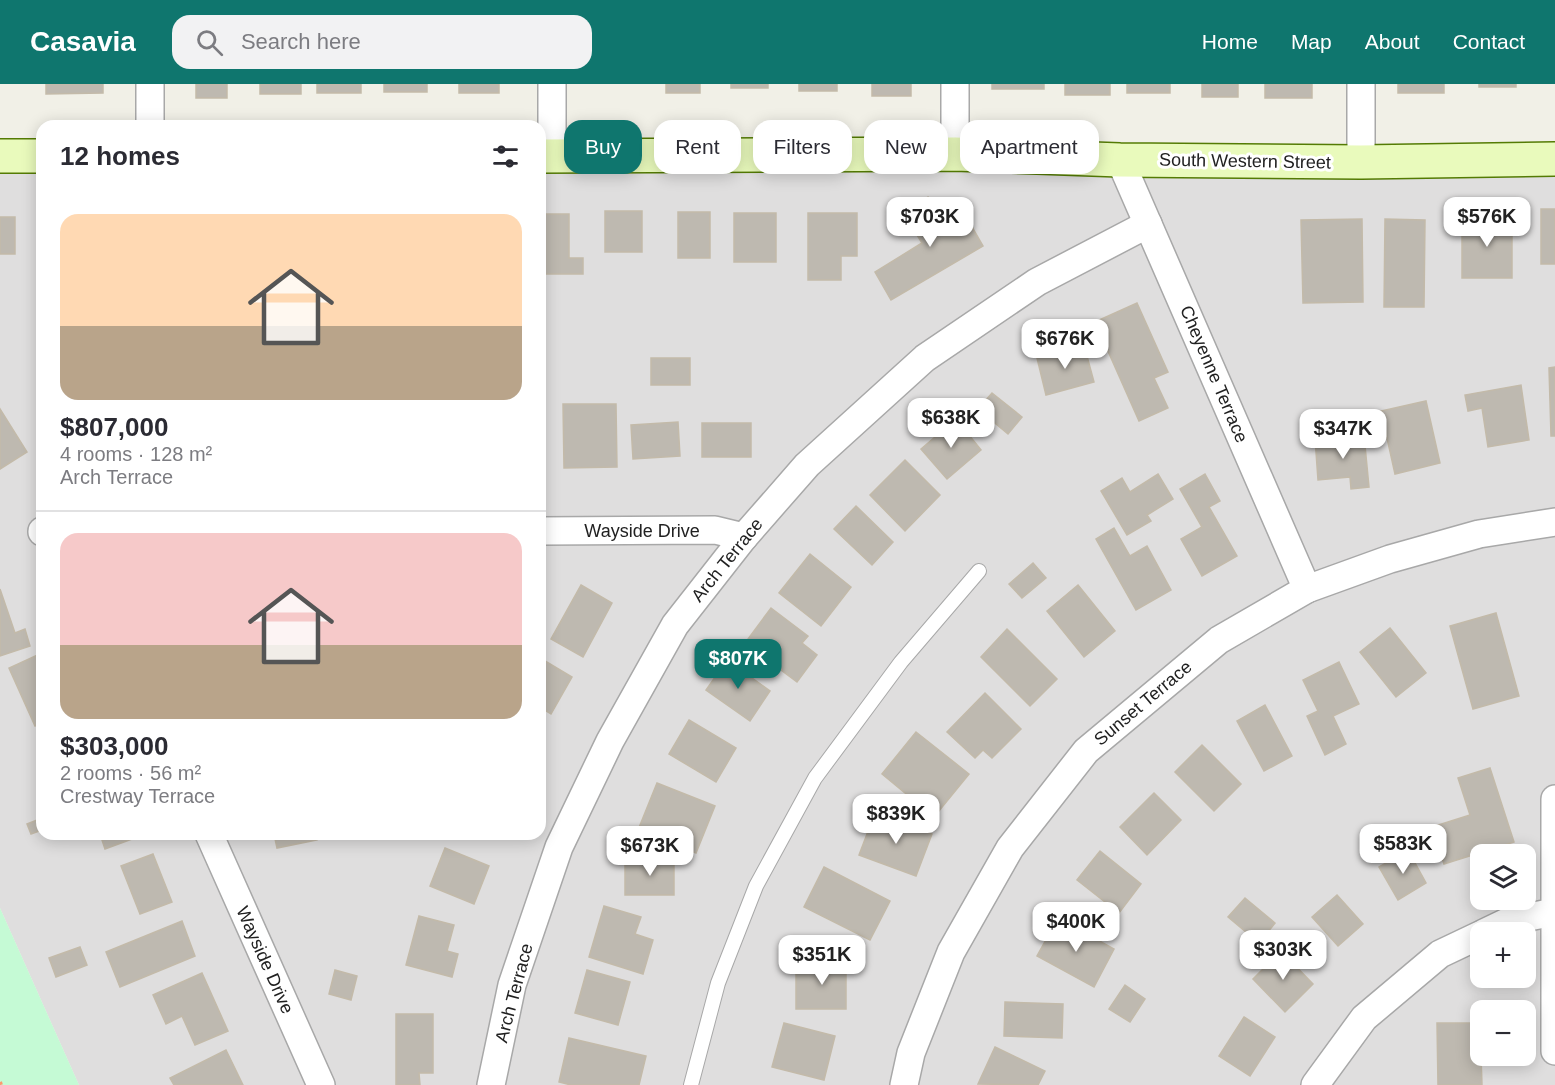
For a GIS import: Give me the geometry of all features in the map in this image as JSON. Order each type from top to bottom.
[{"type":"main road","name":"South Western Street","points":[[546,156],[955,154],[1120,160],[1361,162],[1555,159]]},
{"type":"main road","points":[[0,156],[36,156]]},
{"type":"street","points":[[150,84],[150,120]]},
{"type":"street","points":[[546,156],[552,84]]},
{"type":"street","points":[[955,84],[955,154]]},
{"type":"street","points":[[1361,84],[1361,162]]},
{"type":"street","name":"Cheyenne Terrace","points":[[1120,160],[1307,589]]},
{"type":"street","name":"Arch Terrace","points":[[491,1085],[512,986],[559,847],[610,741],[675,625],[744,537],[807,465],[925,358],[1037,282],[1148,224]]},
{"type":"street","name":"Sunset Terrace","points":[[904,1085],[911,1053],[951,952],[1010,848],[1086,752],[1219,640],[1307,589],[1390,559],[1479,534],[1555,522]]},
{"type":"street","name":"Wayside Drive","points":[[546,531],[715,530],[744,537]]},
{"type":"street","points":[[1555,799],[1555,1051]]},
{"type":"street","name":"Wayside Drive","points":[[212,840],[321,1085]]},
{"type":"street","points":[[1507,922],[1554,912]]},
{"type":"street","points":[[1315,1085],[1364,1018],[1440,954],[1470,940]]},
{"type":"lane","points":[[691,1085],[718,983],[756,886],[815,778],[901,662],[979,571]]},
{"type":"shaded area","points":[[0,154],[36,154],[36,840],[546,840],[546,154],[564,154],[564,174],[642,174],[642,154],[654,154],[654,174],[741,174],[741,154],[753,154],[753,174],[852,174],[852,154],[864,154],[864,174],[948,174],[948,154],[960,154],[960,174],[1099,174],[1099,154],[1555,154],[1555,1085],[79,1085],[0,908]]},
{"type":"green space","points":[[0,908],[79,1085],[0,1085]]},
{"type":"building","points":[[46,84],[103,84],[103,93],[46,94]]},
{"type":"building","points":[[196,84],[227,84],[227,98],[196,98]]},
{"type":"building","points":[[260,84],[301,84],[301,94],[260,94]]},
{"type":"building","points":[[317,84],[361,84],[361,93],[317,93]]},
{"type":"building","points":[[384,84],[427,84],[427,92],[384,92]]},
{"type":"building","points":[[459,84],[499,84],[499,93],[459,93]]},
{"type":"building","points":[[666,84],[700,84],[700,93],[666,93]]},
{"type":"building","points":[[731,84],[768,84],[768,88],[731,88]]},
{"type":"building","points":[[799,84],[837,84],[837,91],[799,91]]},
{"type":"building","points":[[872,84],[911,84],[911,96],[872,96]]},
{"type":"building","points":[[992,84],[1044,84],[1044,89],[992,89]]},
{"type":"building","points":[[1065,84],[1110,84],[1110,95],[1065,95]]},
{"type":"building","points":[[1127,84],[1170,84],[1170,93],[1127,93]]},
{"type":"building","points":[[1202,84],[1238,84],[1238,97],[1202,97]]},
{"type":"building","points":[[1265,84],[1312,84],[1312,98],[1265,98]]},
{"type":"building","points":[[1398,84],[1444,84],[1444,93],[1398,93]]},
{"type":"building","points":[[1479,84],[1516,84],[1516,87],[1479,87]]},
{"type":"building","points":[[928,197],[940,217],[960,206],[983,246],[891,300],[875,272],[922,243],[903,212]]},
{"type":"building","points":[[1541,209],[1555,209],[1555,264],[1541,264]]},
{"type":"building","points":[[605,211],[642,211],[642,252],[605,252]]},
{"type":"building","points":[[678,212],[710,212],[710,258],[678,258]]},
{"type":"building","points":[[734,213],[776,213],[776,262],[734,262]]},
{"type":"building","points":[[808,213],[857,213],[857,256],[841,256],[841,280],[808,280]]},
{"type":"building","points":[[546,214],[569,214],[569,258],[583,258],[583,274],[546,274]]},
{"type":"building","points":[[0,217],[15,217],[15,254],[0,254]]},
{"type":"building","points":[[1462,218],[1512,218],[1512,278],[1462,278]]},
{"type":"building","points":[[1362,219],[1363,302],[1303,303],[1301,220]]},
{"type":"building","points":[[1385,219],[1425,220],[1424,307],[1384,307]]},
{"type":"building","points":[[1137,303],[1168,372],[1154,378],[1168,408],[1139,421],[1095,322]]},
{"type":"building","points":[[1084,345],[1094,382],[1046,395],[1037,358]]},
{"type":"building","points":[[651,358],[690,358],[690,385],[651,385]]},
{"type":"building","points":[[1555,367],[1555,436],[1551,436],[1549,368]]},
{"type":"building","points":[[1521,385],[1529,440],[1488,447],[1482,408],[1468,411],[1465,395]]},
{"type":"building","points":[[992,393],[1022,417],[1008,434],[978,409]]},
{"type":"building","points":[[1426,401],[1440,463],[1395,474],[1381,411]]},
{"type":"building","points":[[563,404],[616,404],[617,467],[564,468]]},
{"type":"building","points":[[0,409],[27,452],[0,469]]},
{"type":"building","points":[[956,419],[981,450],[947,479],[921,449]]},
{"type":"building","points":[[678,422],[680,456],[633,459],[631,425]]},
{"type":"building","points":[[702,423],[751,423],[751,457],[702,457]]},
{"type":"building","points":[[1364,435],[1369,487],[1351,489],[1350,477],[1318,480],[1315,438]]},
{"type":"building","points":[[905,460],[940,495],[905,531],[870,495]]},
{"type":"building","points":[[1158,474],[1173,499],[1147,515],[1151,521],[1127,535],[1101,491],[1122,478],[1130,492]]},
{"type":"building","points":[[1205,474],[1220,501],[1209,507],[1237,556],[1202,576],[1181,539],[1202,527],[1180,489]]},
{"type":"building","points":[[856,506],[893,542],[872,565],[834,529]]},
{"type":"building","points":[[1114,528],[1130,556],[1147,546],[1171,590],[1136,610],[1096,539]]},
{"type":"building","points":[[810,554],[851,587],[821,626],[779,593]]},
{"type":"building","points":[[1033,563],[1046,578],[1022,598],[1009,584]]},
{"type":"building","points":[[581,585],[612,603],[583,657],[551,639]]},
{"type":"building","points":[[1078,585],[1115,631],[1084,657],[1047,611]]},
{"type":"building","points":[[0,589],[15,633],[25,629],[30,646],[0,656]]},
{"type":"building","points":[[771,608],[808,636],[802,643],[817,655],[797,682],[745,643]]},
{"type":"building","points":[[1496,613],[1519,696],[1473,709],[1450,626]]},
{"type":"building","points":[[1390,628],[1426,673],[1396,697],[1360,652]]},
{"type":"building","points":[[1007,629],[1057,679],[1030,706],[981,657]]},
{"type":"building","points":[[36,656],[36,726],[35,726],[9,668]]},
{"type":"building","points":[[727,660],[770,691],[750,721],[706,690]]},
{"type":"building","points":[[546,662],[572,677],[551,714],[546,711]]},
{"type":"building","points":[[1339,662],[1359,704],[1333,716],[1346,744],[1325,755],[1307,716],[1318,711],[1303,680]]},
{"type":"building","points":[[985,693],[1021,729],[992,758],[983,750],[975,758],[947,732]]},
{"type":"building","points":[[1265,705],[1292,756],[1264,771],[1237,721]]},
{"type":"building","points":[[689,720],[736,748],[716,782],[669,754]]},
{"type":"building","points":[[916,732],[969,774],[934,817],[882,774]]},
{"type":"building","points":[[1202,745],[1241,784],[1214,811],[1175,772]]},
{"type":"building","points":[[1490,768],[1514,842],[1470,844],[1470,856],[1444,864],[1432,827],[1470,815],[1458,778]]},
{"type":"building","points":[[657,783],[715,806],[696,853],[638,830]]},
{"type":"building","points":[[1154,793],[1181,820],[1147,855],[1120,827]]},
{"type":"building","points":[[875,813],[932,834],[916,876],[859,855]]},
{"type":"building","points":[[36,820],[36,832],[31,834],[27,824]]},
{"type":"building","points":[[102,840],[129,840],[105,849]]},
{"type":"building","points":[[275,840],[317,840],[277,848]]},
{"type":"building","points":[[445,848],[489,866],[474,904],[430,886]]},
{"type":"building","points":[[1408,850],[1426,883],[1398,900],[1379,867]]},
{"type":"building","points":[[1100,851],[1141,884],[1119,913],[1077,880]]},
{"type":"building","points":[[153,854],[172,902],[140,914],[121,866]]},
{"type":"building","points":[[625,859],[674,859],[674,895],[625,895]]},
{"type":"building","points":[[824,867],[890,901],[870,940],[804,907]]},
{"type":"building","points":[[1337,895],[1363,924],[1338,946],[1312,917]]},
{"type":"building","points":[[1245,898],[1275,923],[1259,943],[1228,917]]},
{"type":"building","points":[[604,906],[641,917],[635,934],[653,940],[643,974],[589,957]]},
{"type":"building","points":[[419,916],[454,925],[447,951],[458,954],[452,977],[406,965]]},
{"type":"building","points":[[1058,918],[1114,949],[1094,987],[1037,956]]},
{"type":"building","points":[[182,921],[195,956],[120,987],[106,952]]},
{"type":"building","points":[[80,947],[87,965],[56,977],[49,958]]},
{"type":"building","points":[[1281,951],[1313,984],[1285,1012],[1253,979]]},
{"type":"building","points":[[819,960],[846,960],[846,1009],[796,1009],[796,966],[819,966]]},
{"type":"building","points":[[335,970],[357,976],[351,1000],[329,994]]},
{"type":"building","points":[[587,970],[630,982],[618,1025],[575,1013]]},
{"type":"building","points":[[202,973],[228,1031],[195,1045],[182,1016],[166,1024],[153,995]]},
{"type":"building","points":[[1125,985],[1145,999],[1130,1022],[1109,1009]]},
{"type":"building","points":[[1005,1002],[1063,1004],[1062,1038],[1004,1036]]},
{"type":"building","points":[[396,1014],[433,1014],[433,1073],[419,1073],[420,1085],[396,1085]]},
{"type":"building","points":[[1244,1017],[1275,1037],[1250,1076],[1219,1056]]},
{"type":"building","points":[[784,1023],[835,1036],[824,1080],[772,1067]]},
{"type":"building","points":[[1437,1023],[1470,1023],[1470,1066],[1481,1066],[1482,1085],[1438,1085]]},
{"type":"building","points":[[569,1038],[646,1056],[639,1085],[571,1085],[559,1082]]},
{"type":"building","points":[[995,1047],[1045,1071],[1038,1085],[978,1084]]},
{"type":"building","points":[[226,1050],[243,1085],[174,1085],[170,1078]]}]
